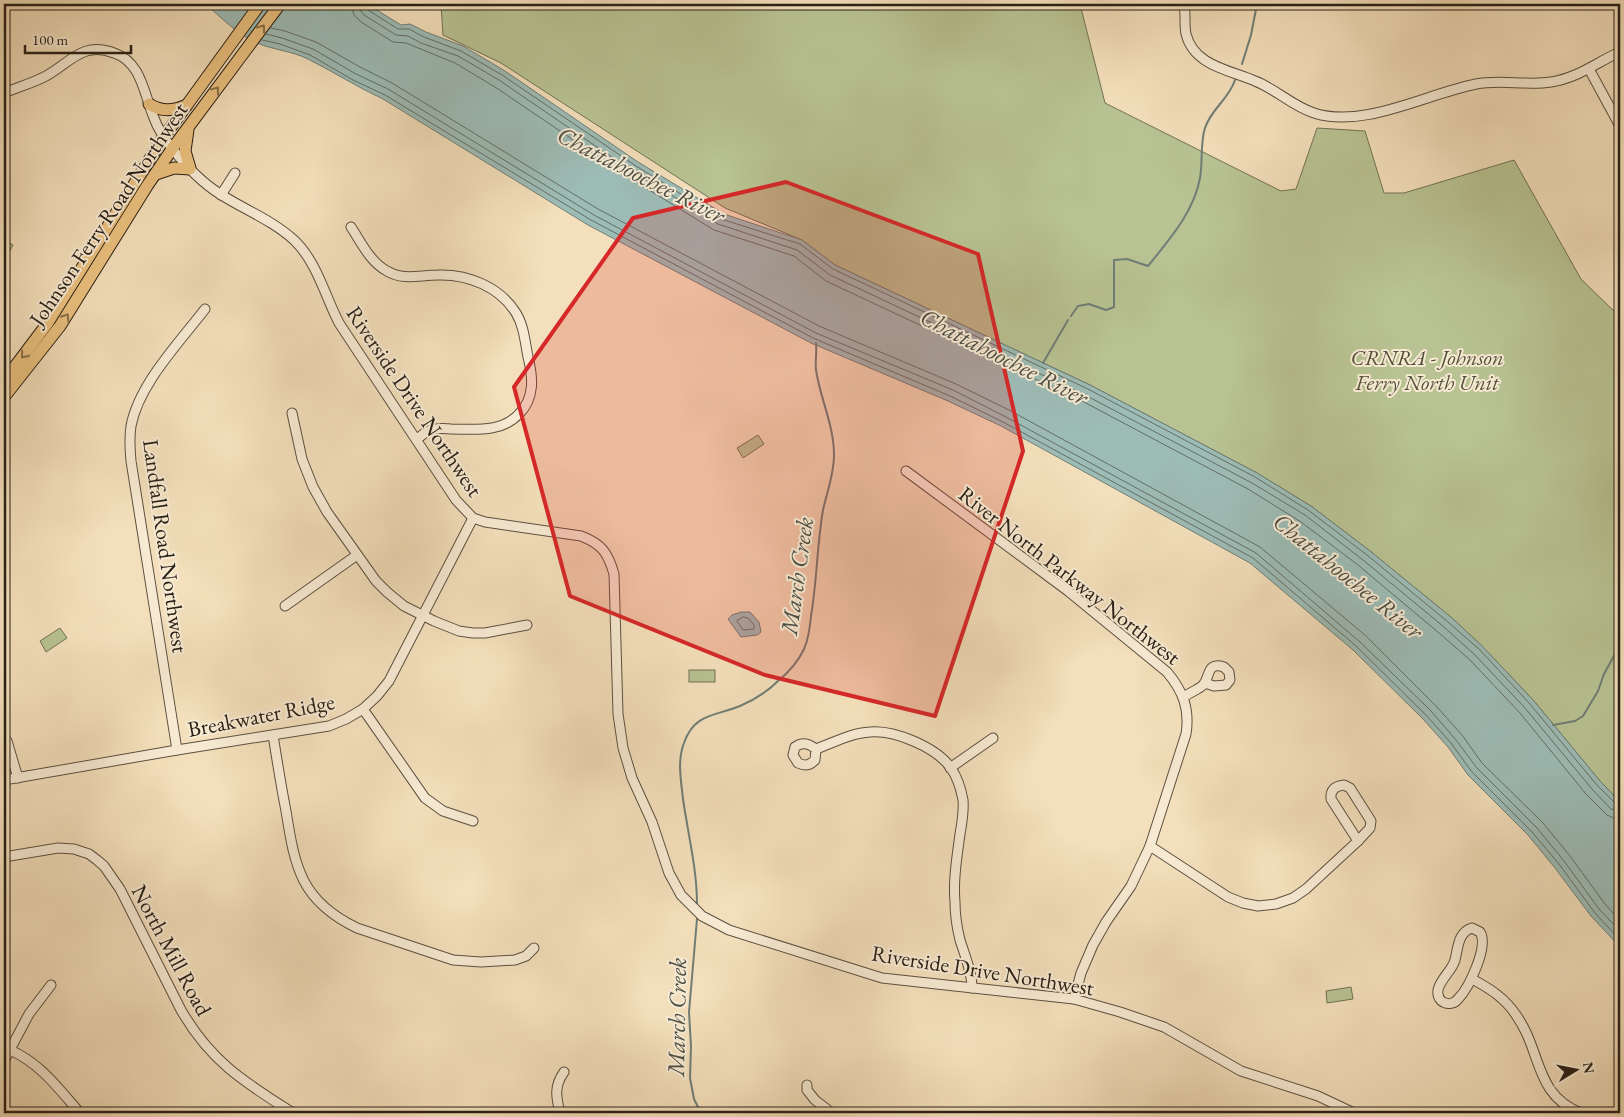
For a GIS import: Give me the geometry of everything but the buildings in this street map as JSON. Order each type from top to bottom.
[{"type":"main road","name":"Johnson Ferry Road Northwest","points":[[4,381],[47,324],[163,138],[260,4]]},
{"type":"main road","name":"Johnson Ferry Road Northwest","points":[[4,396],[60,326],[116,234],[172,149],[280,4]]},
{"type":"main road","points":[[149,104],[165,111],[187,105]]},
{"type":"main road","points":[[155,175],[174,168],[190,169],[185,149],[188,128]]},
{"type":"street","points":[[1184,4],[1187,36],[1191,45],[1207,62],[1263,84],[1288,101],[1306,110],[1342,118],[1363,116],[1453,89],[1478,84],[1552,82],[1572,77],[1620,52]]},
{"type":"street","name":"Riverside Drive Northwest","points":[[4,93],[45,76],[76,55],[86,51],[104,50],[120,55],[134,66],[163,138],[190,169],[210,188],[270,222],[295,241],[320,280],[339,323],[456,500],[474,518],[498,525],[581,536],[593,541],[602,548],[610,560],[614,574],[618,714],[623,748],[632,778],[652,822],[669,873],[681,895],[691,906],[709,920],[729,930],[876,976],[1074,999],[1129,1014],[1164,1027],[1241,1071],[1318,1096],[1354,1113]]},
{"type":"street","points":[[1589,69],[1620,126]]},
{"type":"street","points":[[221,195],[234,173]]},
{"type":"street","points":[[351,227],[372,258],[386,270],[406,278],[447,274],[477,281],[493,290],[506,301],[516,314],[522,328],[532,382],[528,400],[519,414],[496,428],[437,428],[426,432],[417,440]]},
{"type":"street","name":"Landfall Road Northwest","points":[[177,750],[131,461],[130,438],[134,413],[145,388],[205,309]]},
{"type":"street","points":[[292,413],[302,459],[313,487],[327,512],[357,555],[376,581],[387,592],[404,606],[446,627],[473,633],[485,633],[527,625]]},
{"type":"street","name":"River North Parkway Northwest","points":[[906,471],[1075,597],[1167,672],[1184,697],[1188,715],[1186,734],[1150,846],[1132,886],[1106,922],[1093,945],[1081,973],[1074,999]]},
{"type":"street","name":"Breakwater Ridge","points":[[4,780],[329,726],[346,719],[363,709],[389,681],[474,518]]},
{"type":"street","points":[[285,606],[357,555]]},
{"type":"street","points":[[1184,697],[1202,686],[1205,682]]},
{"type":"street","points":[[363,709],[425,798],[443,811],[473,821]]},
{"type":"street","points":[[816,749],[853,734],[884,732],[901,736],[924,746],[940,757],[950,768],[959,784],[963,801],[963,815],[955,875],[956,920],[959,937],[972,977],[972,988]]},
{"type":"street","points":[[273,735],[295,861],[308,889],[329,912],[357,928],[453,960],[481,962],[515,960],[526,956],[534,948]]},
{"type":"street","points":[[950,768],[993,738]]},
{"type":"street","points":[[7,741],[18,778]]},
{"type":"street","points":[[1150,846],[1228,897],[1258,906],[1276,904],[1293,898],[1306,889],[1358,841],[1370,828],[1371,821],[1350,788],[1344,785],[1338,786],[1332,791],[1331,799],[1358,841]]},
{"type":"street","name":"North Mill Road","points":[[4,857],[58,848],[74,849],[88,854],[104,866],[120,889],[180,1010],[202,1043],[230,1071],[293,1113]]},
{"type":"street","points":[[1472,928],[1480,932],[1483,939],[1472,979],[1453,1004],[1442,1002],[1439,998],[1439,988],[1453,966],[1462,934],[1472,928]]},
{"type":"street","points":[[1472,979],[1498,996],[1516,1015],[1527,1033],[1552,1094],[1570,1109],[1581,1113]]},
{"type":"street","points":[[4,1061],[29,1014],[51,985]]},
{"type":"street","points":[[10,1050],[30,1060],[47,1074],[80,1113]]},
{"type":"street","points":[[560,1113],[556,1092],[564,1072]]},
{"type":"street","points":[[807,1085],[807,1090],[815,1100],[832,1113]]},
{"type":"highlighted area","points":[[786,182],[978,254],[1023,451],[935,716],[765,675],[570,596],[514,387],[633,218]]},
{"type":"green space","name":"CRNRA - Johnson Ferry North Unit","points":[[441,4],[1080,4],[1105,103],[1281,191],[1296,189],[1317,128],[1365,131],[1384,193],[1404,193],[1514,160],[1581,279],[1620,317],[1620,802],[1600,781],[1534,701],[1483,647],[1452,618],[1311,506],[1257,473],[1090,385],[835,265],[802,240],[725,208],[501,63],[443,35]]},
{"type":"green space","points":[[4,240],[13,245],[4,262]]},
{"type":"green space","points":[[758,435],[764,444],[743,458],[737,448]]},
{"type":"green space","points":[[60,628],[67,638],[46,652],[40,641]]},
{"type":"green space","points":[[689,670],[715,670],[715,682],[689,682]]},
{"type":"green space","points":[[1351,987],[1353,999],[1327,1003],[1326,991]]},
{"type":"water","name":"Chattahoochee River","points":[[206,4],[367,4],[401,25],[410,24],[463,46],[505,71],[638,162],[724,214],[802,240],[835,265],[1090,385],[1257,473],[1311,506],[1452,618],[1483,647],[1534,701],[1600,781],[1620,802],[1620,947],[1591,916],[1528,835],[1468,775],[1448,747],[1423,719],[1353,650],[1250,563],[1001,426],[948,401],[811,343],[588,225],[383,99],[308,59],[250,40],[230,26]]},
{"type":"water","points":[[750,612],[759,622],[761,632],[757,635],[741,637],[728,619],[732,615]]},
{"type":"waterway","points":[[1242,64],[1251,35],[1257,4]]},
{"type":"waterway","points":[[1071,316],[1078,306],[1089,304],[1106,310],[1114,307],[1114,260],[1127,259],[1148,266],[1180,225],[1197,190],[1201,172],[1205,128],[1211,115],[1229,93],[1235,80]]},
{"type":"waterway","name":"Chattahoochee River","points":[[1043,363],[1068,320]]},
{"type":"waterway","name":"March Creek","points":[[697,904],[694,865],[683,799],[680,764],[682,750],[688,733],[707,717],[745,704],[774,685],[796,662],[804,649],[810,628],[821,523],[834,462],[832,433],[816,370],[816,343]]},
{"type":"waterway","points":[[1553,725],[1575,721],[1583,716],[1598,691],[1604,674],[1620,645]]},
{"type":"waterway","name":"March Creek","points":[[697,919],[689,1012],[690,1078],[694,1099],[701,1113]]}]
